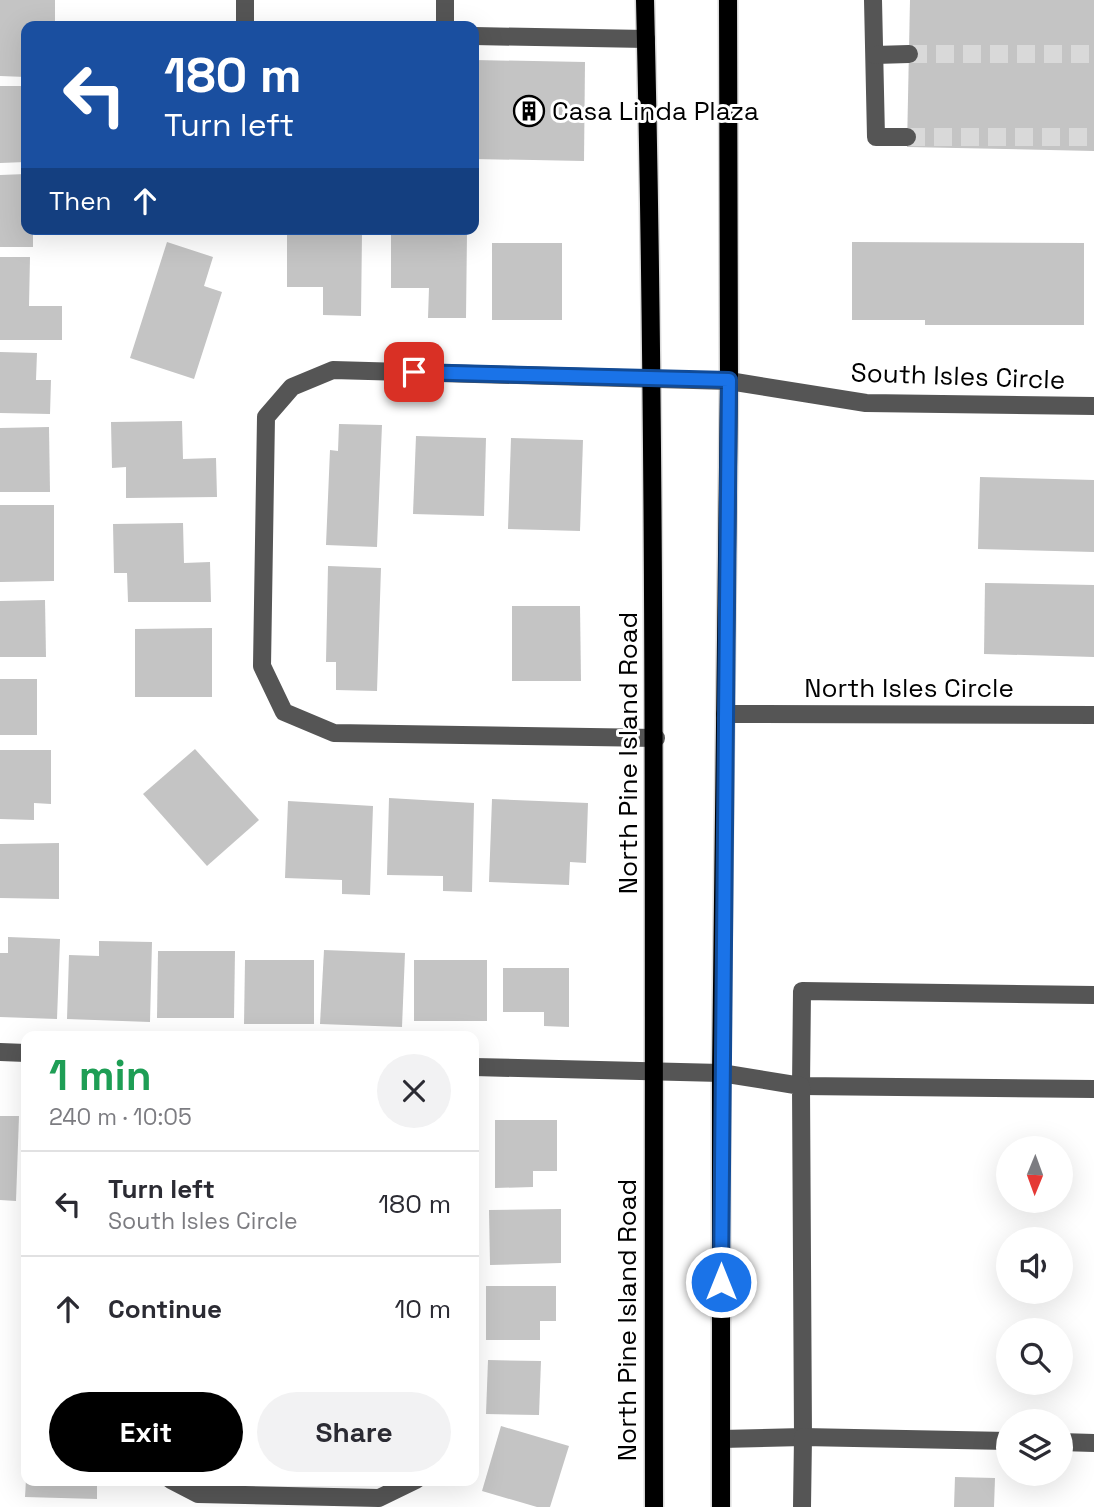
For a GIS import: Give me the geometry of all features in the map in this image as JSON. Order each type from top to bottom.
[{"type":"main road","name":"North Pine Island Road","points":[[645,0],[653,379],[656,738],[653,1073],[654,1507]]},
{"type":"main road","points":[[721,1507],[721,1073],[729,380],[727,0]]},
{"type":"street","points":[[245,0],[245,21]]},
{"type":"street","points":[[445,0],[445,21]]},
{"type":"street","points":[[873,0],[876,137],[907,137]]},
{"type":"street","points":[[479,36],[646,39]]},
{"type":"street","points":[[875,55],[909,54]]},
{"type":"street","name":"South Isles Circle","points":[[656,738],[334,733],[284,712],[262,666],[266,417],[292,387],[333,370],[729,380],[866,403],[1094,406]]},
{"type":"street","name":"North Isles Circle","points":[[725,714],[1094,715]]},
{"type":"street","points":[[802,1507],[802,991],[1094,995]]},
{"type":"street","points":[[0,1052],[21,1053]]},
{"type":"street","points":[[479,1067],[721,1073],[801,1086],[1094,1089]]},
{"type":"street","points":[[722,1439],[803,1437],[996,1441]]},
{"type":"street","points":[[1073,1442],[1094,1443]]},
{"type":"street","points":[[183,1486],[198,1494],[379,1497],[404,1486]]},
{"type":"building","points":[[0,0],[55,0],[55,21],[21,21],[21,77],[0,76]]},
{"type":"building","points":[[910,0],[1094,0],[1094,151],[907,147]]},
{"type":"building","name":"Casa Linda Plaza","points":[[479,60],[585,62],[584,161],[479,159]]},
{"type":"building","points":[[0,86],[21,86],[21,162],[0,163]]},
{"type":"building","points":[[21,174],[21,235],[33,235],[33,247],[0,247],[0,175]]},
{"type":"building","points":[[287,235],[362,235],[361,316],[323,315],[323,287],[287,287]]},
{"type":"building","points":[[391,235],[467,235],[466,318],[428,318],[429,288],[391,288]]},
{"type":"building","points":[[167,242],[213,257],[204,286],[222,292],[194,379],[130,358]]},
{"type":"building","points":[[852,242],[1084,243],[1084,325],[925,325],[925,320],[852,320]]},
{"type":"building","points":[[492,243],[562,243],[562,320],[492,320]]},
{"type":"building","points":[[0,257],[30,257],[29,306],[62,306],[62,340],[0,340]]},
{"type":"building","points":[[0,352],[37,353],[36,380],[51,380],[50,414],[0,413]]},
{"type":"building","points":[[182,421],[183,459],[216,458],[217,497],[126,498],[126,467],[112,468],[111,422]]},
{"type":"building","points":[[339,424],[382,425],[377,547],[326,545],[330,450],[338,451]]},
{"type":"building","points":[[49,427],[50,492],[0,492],[0,428]]},
{"type":"building","points":[[416,436],[486,438],[484,516],[413,514]]},
{"type":"building","points":[[511,438],[583,440],[580,531],[508,529]]},
{"type":"building","points":[[980,477],[1094,480],[1094,552],[978,549]]},
{"type":"building","points":[[0,505],[54,505],[54,581],[0,582]]},
{"type":"building","points":[[183,523],[184,563],[210,562],[211,602],[128,602],[127,573],[114,573],[113,524]]},
{"type":"building","points":[[328,566],[381,568],[377,691],[336,690],[336,662],[326,662]]},
{"type":"building","points":[[985,583],[1094,585],[1094,657],[984,654]]},
{"type":"building","points":[[45,600],[46,657],[0,657],[0,601]]},
{"type":"building","points":[[512,606],[580,606],[581,681],[512,681]]},
{"type":"building","points":[[212,628],[212,697],[135,697],[135,629]]},
{"type":"building","points":[[0,679],[37,679],[37,735],[0,735]]},
{"type":"building","points":[[195,749],[259,820],[207,866],[143,794]]},
{"type":"building","points":[[0,750],[51,750],[51,804],[34,803],[34,820],[0,819]]},
{"type":"building","points":[[389,798],[474,803],[472,892],[443,891],[443,876],[387,875]]},
{"type":"building","points":[[492,799],[588,803],[586,863],[570,862],[569,885],[489,882]]},
{"type":"building","points":[[288,801],[373,806],[370,895],[342,894],[342,880],[285,878]]},
{"type":"building","points":[[59,843],[59,899],[0,898],[0,844]]},
{"type":"building","points":[[8,937],[60,939],[57,1019],[0,1017],[0,953],[8,953]]},
{"type":"building","points":[[99,941],[152,942],[150,1022],[67,1019],[69,955],[99,956]]},
{"type":"building","points":[[324,950],[405,953],[402,1027],[320,1024]]},
{"type":"building","points":[[158,951],[235,951],[234,1018],[157,1018]]},
{"type":"building","points":[[245,960],[314,960],[314,1024],[244,1024]]},
{"type":"building","points":[[414,960],[487,960],[487,1021],[414,1021]]},
{"type":"building","points":[[503,968],[569,968],[569,1027],[544,1026],[544,1012],[503,1012]]},
{"type":"building","points":[[0,1116],[19,1116],[16,1201],[0,1200]]},
{"type":"building","points":[[495,1120],[557,1120],[557,1171],[533,1171],[533,1187],[495,1188]]},
{"type":"building","points":[[561,1209],[561,1263],[490,1265],[489,1210]]},
{"type":"building","points":[[486,1286],[556,1286],[556,1321],[540,1321],[540,1340],[486,1340]]},
{"type":"building","points":[[488,1360],[541,1361],[539,1415],[486,1414]]},
{"type":"building","points":[[501,1426],[569,1446],[550,1507],[537,1507],[482,1491]]},
{"type":"building","points":[[955,1477],[995,1478],[994,1507],[954,1507]]},
{"type":"building","points":[[26,1486],[97,1486],[97,1499],[25,1497]]},
{"type":"tunnel","points":[[909,54],[1094,54]]},
{"type":"tunnel","points":[[907,137],[1094,137]]},
{"type":"place","name":"Casa Linda Plaza","points":[[529,111]]},
{"type":"route","points":[[414,372],[729,380],[721,1282]]}]
